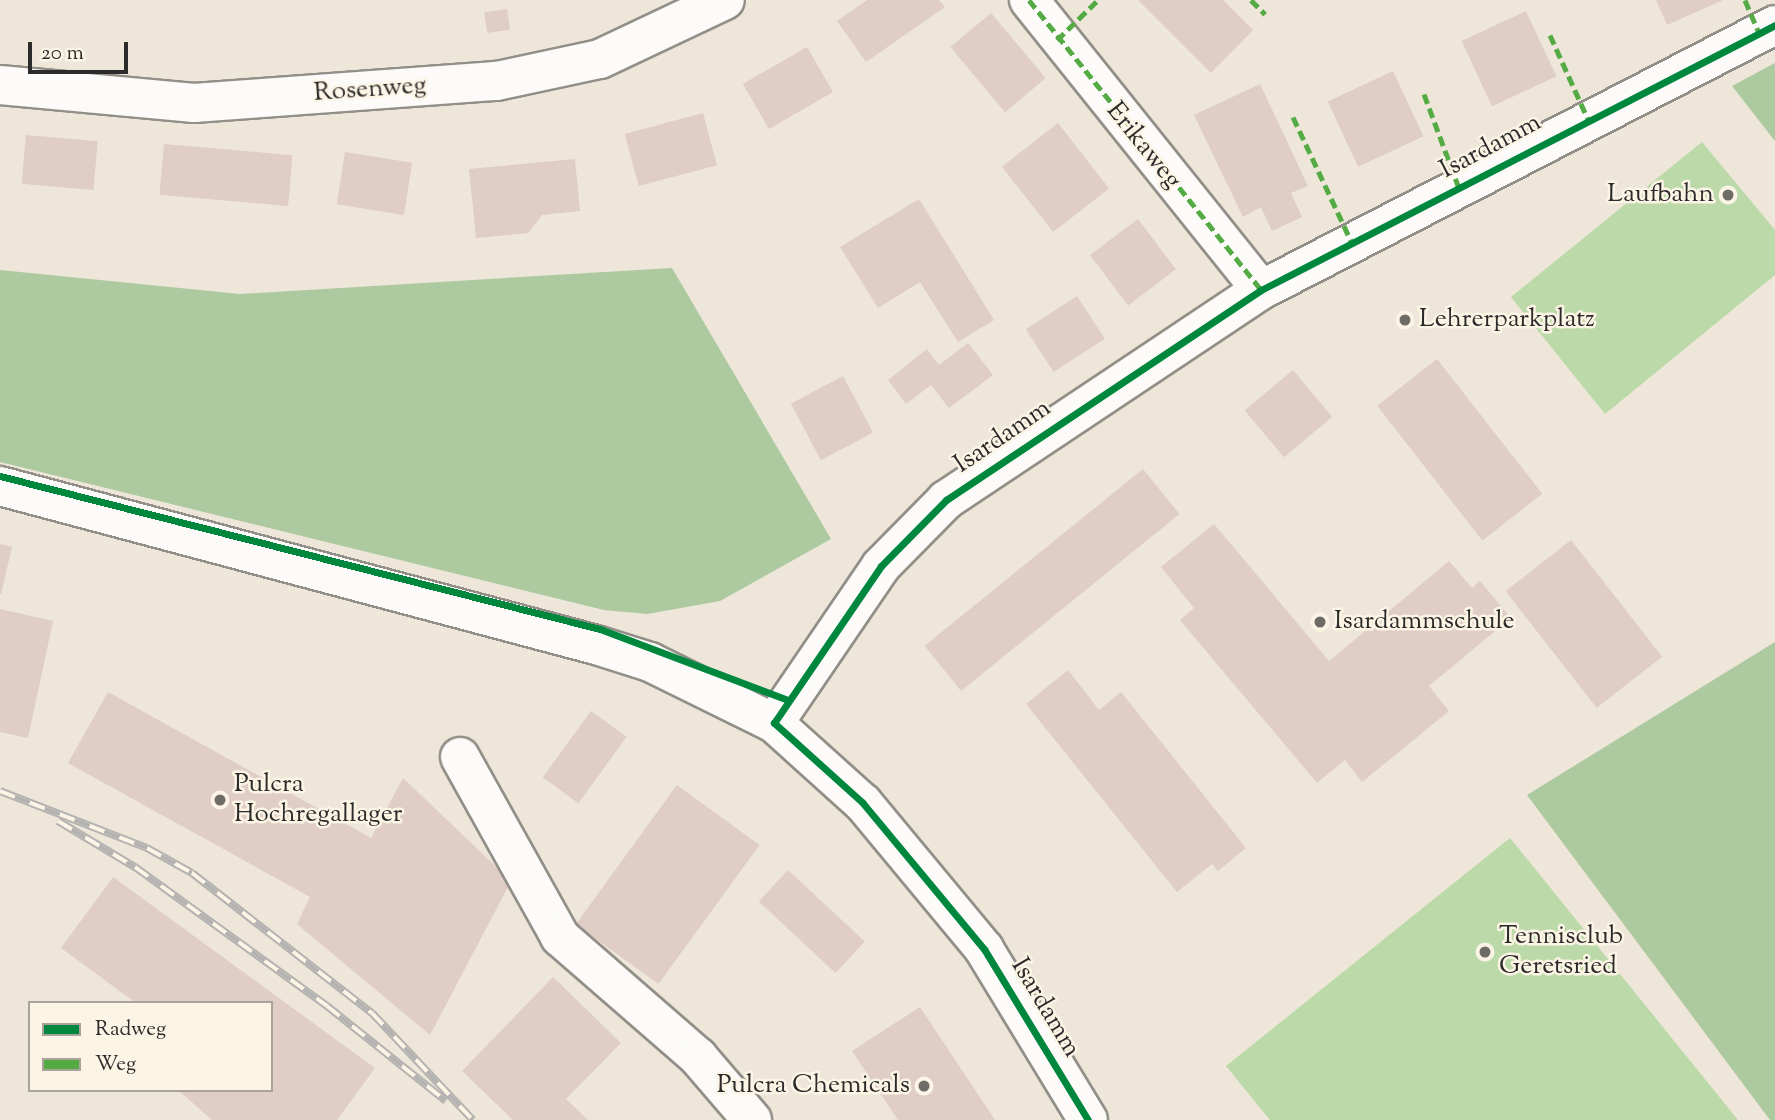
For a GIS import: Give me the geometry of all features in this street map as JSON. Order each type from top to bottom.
[{"type":"street","name":"Rosenweg","points":[[0,85],[194,103],[497,81],[600,59],[725,0]]},
{"type":"street","name":"Erikaweg","points":[[1029,0],[1261,290]]},
{"type":"street","name":"Isardamm","points":[[1088,1120],[984,949],[863,803],[774,723],[881,566],[946,500],[1261,290],[1775,25]]},
{"type":"street","points":[[0,486],[596,645],[650,662],[774,723]]},
{"type":"street","points":[[460,757],[559,937],[698,1058],[752,1120]]},
{"type":"green space","points":[[1775,63],[1775,141],[1732,86]]},
{"type":"green space","points":[[1702,142],[1775,230],[1775,275],[1605,414],[1511,297]]},
{"type":"green space","points":[[672,268],[831,539],[720,601],[647,614],[604,610],[0,462],[0,270],[240,294]]},
{"type":"green space","points":[[1775,642],[1775,1120],[1770,1120],[1527,795]]},
{"type":"green space","name":"Tennisclub Geretsried","points":[[1510,838],[1738,1120],[1270,1120],[1226,1066]]},
{"type":"building","points":[[867,0],[939,0],[945,7],[866,62],[837,21]]},
{"type":"building","points":[[1138,0],[1223,0],[1253,30],[1211,73]]},
{"type":"building","points":[[1656,0],[1723,0],[1667,25]]},
{"type":"building","points":[[507,9],[510,30],[487,33],[484,12]]},
{"type":"building","points":[[1526,11],[1556,76],[1492,106],[1462,41]]},
{"type":"building","points":[[991,13],[1046,78],[1005,112],[950,47]]},
{"type":"building","points":[[807,47],[833,92],[769,129],[743,84]]},
{"type":"building","points":[[1393,71],[1423,136],[1358,167],[1328,101]]},
{"type":"building","points":[[1260,84],[1308,186],[1291,193],[1302,217],[1272,231],[1261,207],[1243,217],[1194,115]]},
{"type":"building","points":[[703,113],[717,165],[639,186],[625,134]]},
{"type":"building","points":[[1058,123],[1109,188],[1053,232],[1002,167]]},
{"type":"building","points":[[26,135],[98,141],[93,190],[22,184]]},
{"type":"building","points":[[164,144],[293,155],[288,206],[160,195]]},
{"type":"building","points":[[345,152],[412,163],[404,215],[337,204]]},
{"type":"building","points":[[575,159],[580,211],[542,215],[528,233],[476,238],[469,169]]},
{"type":"building","points":[[919,199],[994,320],[958,342],[920,282],[878,308],[840,247]]},
{"type":"building","points":[[1138,219],[1176,269],[1128,305],[1090,255]]},
{"type":"building","points":[[1077,296],[1105,339],[1054,372],[1026,329]]},
{"type":"building","points":[[968,343],[993,375],[949,408],[931,385],[906,404],[888,380],[927,349],[939,365]]},
{"type":"building","points":[[1437,359],[1542,494],[1482,541],[1377,406]]},
{"type":"building","points":[[1293,370],[1332,417],[1284,457],[1245,410]]},
{"type":"building","points":[[843,376],[873,433],[821,460],[791,404]]},
{"type":"building","points":[[1143,469],[1180,514],[961,691],[925,646]]},
{"type":"building","points":[[1214,524],[1329,661],[1449,561],[1472,588],[1480,581],[1511,618],[1429,686],[1449,711],[1362,782],[1345,760],[1317,783],[1180,620],[1194,608],[1161,567]]},
{"type":"building","points":[[1571,540],[1662,657],[1597,708],[1506,591]]},
{"type":"building","points":[[0,544],[12,547],[1,594],[0,594]]},
{"type":"building","points":[[0,609],[53,621],[28,738],[0,732]]},
{"type":"building","points":[[1068,670],[1099,710],[1121,692],[1246,848],[1218,871],[1212,864],[1177,892],[1026,704]]},
{"type":"building","points":[[108,692],[371,838],[403,778],[511,881],[430,1035],[297,924],[310,897],[68,763]]},
{"type":"building","points":[[591,711],[627,737],[578,803],[543,777]]},
{"type":"building","points":[[677,785],[760,845],[658,984],[576,924]]},
{"type":"building","points":[[788,870],[865,942],[835,973],[759,901]]},
{"type":"building","points":[[113,877],[375,1068],[337,1120],[212,1120],[180,1092],[273,1092],[273,1001],[133,1001],[61,948]]},
{"type":"building","points":[[553,977],[621,1043],[566,1099],[588,1120],[513,1120],[462,1071]]},
{"type":"building","name":"Pulcra Chemicals","points":[[920,1007],[995,1120],[898,1120],[852,1051]]},
{"type":"railway","points":[[0,791],[147,848],[192,873],[372,1013],[473,1120]]},
{"type":"railway","points":[[58,821],[135,867],[327,1006],[446,1101]]},
{"type":"marked path","points":[[1029,0],[1261,290]]},
{"type":"marked path","points":[[1057,40],[1098,0]]},
{"type":"marked path","points":[[1251,0],[1265,14]]},
{"type":"marked path","points":[[1745,0],[1759,33]]},
{"type":"marked path","points":[[1550,35],[1588,119]]},
{"type":"marked path","points":[[1424,94],[1459,188]]},
{"type":"marked path","points":[[1293,117],[1352,243]]},
{"type":"cycle path","points":[[1088,1120],[984,949],[863,803],[774,723],[881,566],[946,500],[1261,290],[1775,25]]},
{"type":"cycle path","points":[[0,476],[600,629],[788,700]]},
{"type":"place","name":"Laufbahn","points":[[1728,195]]},
{"type":"place","name":"Lehrerparkplatz","points":[[1405,320]]},
{"type":"place","name":"Isardammschule","points":[[1320,622]]},
{"type":"place","name":"Pulcra Hochregallager","points":[[220,800]]},
{"type":"place","name":"Tennisclub Geretsried","points":[[1485,952]]},
{"type":"place","name":"Pulcra Chemicals","points":[[924,1086]]}]
